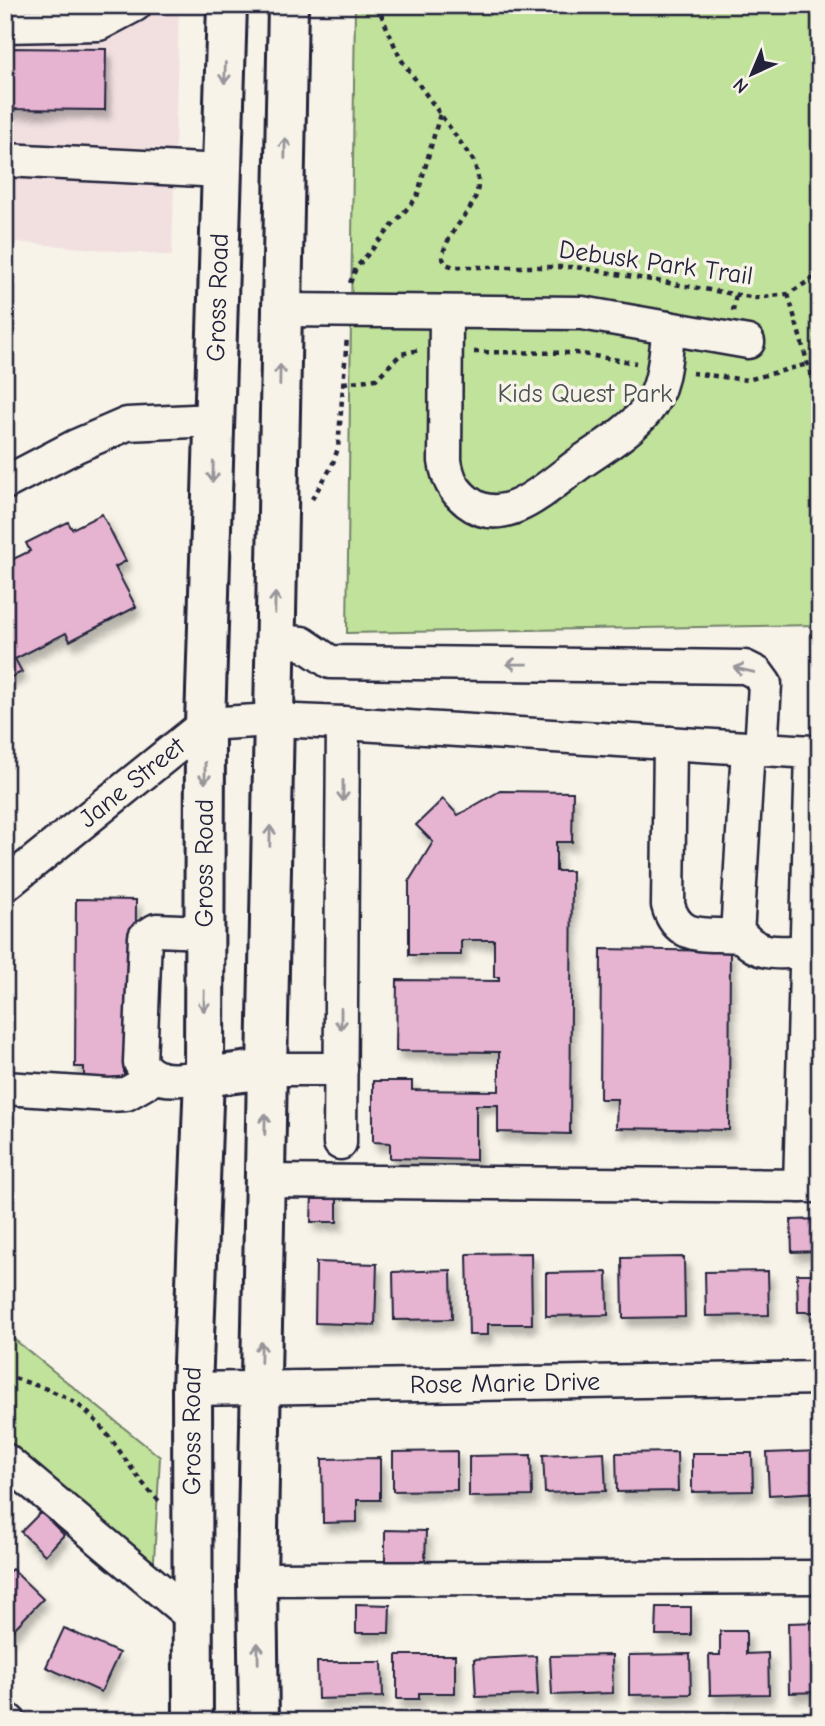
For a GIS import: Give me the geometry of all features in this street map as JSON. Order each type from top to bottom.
[{"type":"main road","name":"Gross Road","points":[[193,1721],[192,1389],[204,1077],[205,724],[227,5]]},
{"type":"main road","points":[[259,1721],[257,1579],[260,1389],[288,5]]},
{"type":"main road","points":[[204,1077],[266,1069]]},
{"type":"street","points":[[5,26],[99,24],[135,5]]},
{"type":"street","points":[[5,160],[222,171]]},
{"type":"street","points":[[282,310],[582,313],[748,342]]},
{"type":"street","points":[[446,312],[445,461],[448,479],[458,495],[475,508],[494,512],[517,508],[629,428],[649,409],[660,386],[669,328]]},
{"type":"street","points":[[5,483],[76,446],[127,424],[215,419]]},
{"type":"street","points":[[274,641],[302,643],[330,662],[745,667],[757,673],[765,684],[755,749],[737,936]]},
{"type":"street","name":"Jane Street","points":[[5,885],[205,724],[273,720],[343,723],[812,752],[807,951]]},
{"type":"street","points":[[340,1143],[343,723]]},
{"type":"street","points":[[264,1181],[810,1186],[807,951],[764,952],[737,936],[688,932],[673,921],[668,894],[670,743]]},
{"type":"street","points":[[204,1077],[163,1080],[154,1078],[141,1063],[145,937],[156,930],[205,932]]},
{"type":"street","points":[[266,1069],[341,1069]]},
{"type":"street","points":[[5,1088],[126,1094],[154,1078]]},
{"type":"street","name":"Rose Marie Drive","points":[[192,1389],[820,1378]]},
{"type":"street","points":[[5,1460],[191,1616]]},
{"type":"street","points":[[257,1579],[820,1577]]},
{"type":"path","name":"Debusk Park Trail","points":[[377,5],[400,58],[473,160],[481,183],[474,204],[445,245],[442,257],[446,264],[454,267],[576,267],[756,298],[788,294],[820,274]]},
{"type":"path","points":[[310,502],[332,466],[338,448],[348,292],[356,268],[409,208],[423,186],[440,114]]},
{"type":"path","points":[[788,294],[820,407]]},
{"type":"path","points":[[343,383],[376,379],[401,354],[413,350],[576,353],[747,380],[808,364]]},
{"type":"path","points":[[5,1375],[72,1401],[88,1413],[140,1483],[165,1507]]},
{"type":"shaded area","points":[[5,5],[179,5],[172,256],[5,241]]},
{"type":"green space","name":"Kids Quest Park","points":[[355,5],[820,5],[820,625],[347,633]]},
{"type":"green space","points":[[5,1332],[160,1457],[153,1577],[5,1451]]},
{"type":"building","points":[[51,5],[90,5],[90,10],[51,8]]},
{"type":"building","points":[[5,48],[106,49],[105,110],[5,109]]},
{"type":"building","points":[[102,514],[126,561],[115,567],[136,607],[70,641],[66,633],[15,659],[22,672],[5,680],[5,563],[30,551],[26,543],[68,522],[72,529]]},
{"type":"building","points":[[500,791],[573,792],[572,842],[556,842],[556,871],[572,871],[570,1134],[498,1132],[498,1105],[476,1105],[476,1160],[390,1158],[390,1143],[373,1142],[373,1081],[412,1081],[412,1090],[499,1091],[499,1052],[396,1051],[397,980],[499,981],[499,977],[494,977],[494,940],[461,940],[461,955],[409,955],[409,881],[433,842],[416,825],[443,799],[458,815]]},
{"type":"building","points":[[76,899],[136,900],[135,1067],[124,1067],[124,1085],[84,1084],[84,1067],[75,1067]]},
{"type":"building","points":[[601,949],[730,951],[729,1130],[616,1128],[617,1099],[600,1099]]},
{"type":"building","points":[[312,1193],[337,1194],[337,1222],[311,1222]]},
{"type":"building","points":[[820,1219],[820,1251],[792,1252],[791,1220]]},
{"type":"building","points":[[531,1253],[532,1324],[488,1324],[488,1335],[469,1335],[467,1254]]},
{"type":"building","points":[[684,1257],[685,1317],[623,1318],[622,1258]]},
{"type":"building","points":[[316,1262],[377,1264],[375,1325],[315,1323]]},
{"type":"building","points":[[451,1270],[452,1319],[394,1320],[393,1272]]},
{"type":"building","points":[[768,1271],[769,1315],[706,1316],[705,1272]]},
{"type":"building","points":[[607,1272],[608,1315],[546,1316],[546,1273]]},
{"type":"building","points":[[797,1274],[820,1274],[820,1312],[798,1312]]},
{"type":"building","points":[[457,1451],[457,1490],[393,1491],[393,1452]]},
{"type":"building","points":[[820,1451],[820,1492],[769,1495],[767,1453]]},
{"type":"building","points":[[604,1452],[606,1491],[545,1493],[543,1455]]},
{"type":"building","points":[[677,1452],[678,1491],[617,1492],[616,1453]]},
{"type":"building","points":[[692,1453],[752,1453],[753,1491],[692,1492]]},
{"type":"building","points":[[531,1455],[532,1496],[469,1497],[469,1456]]},
{"type":"building","points":[[380,1458],[380,1500],[357,1500],[357,1522],[323,1523],[322,1459]]},
{"type":"building","points":[[41,1512],[64,1535],[45,1555],[21,1532]]},
{"type":"building","points":[[385,1530],[426,1531],[425,1563],[385,1562]]},
{"type":"building","points":[[12,1569],[43,1599],[7,1636],[5,1575]]},
{"type":"building","points":[[356,1604],[390,1605],[389,1633],[356,1633]]},
{"type":"building","points":[[657,1607],[691,1607],[691,1635],[656,1635]]},
{"type":"building","points":[[820,1622],[820,1692],[789,1693],[788,1623]]},
{"type":"building","points":[[64,1628],[119,1653],[101,1692],[46,1667]]},
{"type":"building","points":[[720,1631],[746,1631],[746,1654],[768,1653],[769,1694],[710,1695],[709,1655],[720,1655]]},
{"type":"building","points":[[690,1654],[691,1694],[629,1695],[629,1655]]},
{"type":"building","points":[[397,1655],[455,1655],[455,1693],[419,1693],[419,1699],[397,1699]]},
{"type":"building","points":[[612,1655],[613,1693],[552,1695],[550,1656]]},
{"type":"building","points":[[536,1656],[538,1695],[476,1697],[474,1659]]},
{"type":"building","points":[[317,1662],[382,1662],[383,1697],[318,1699]]}]
